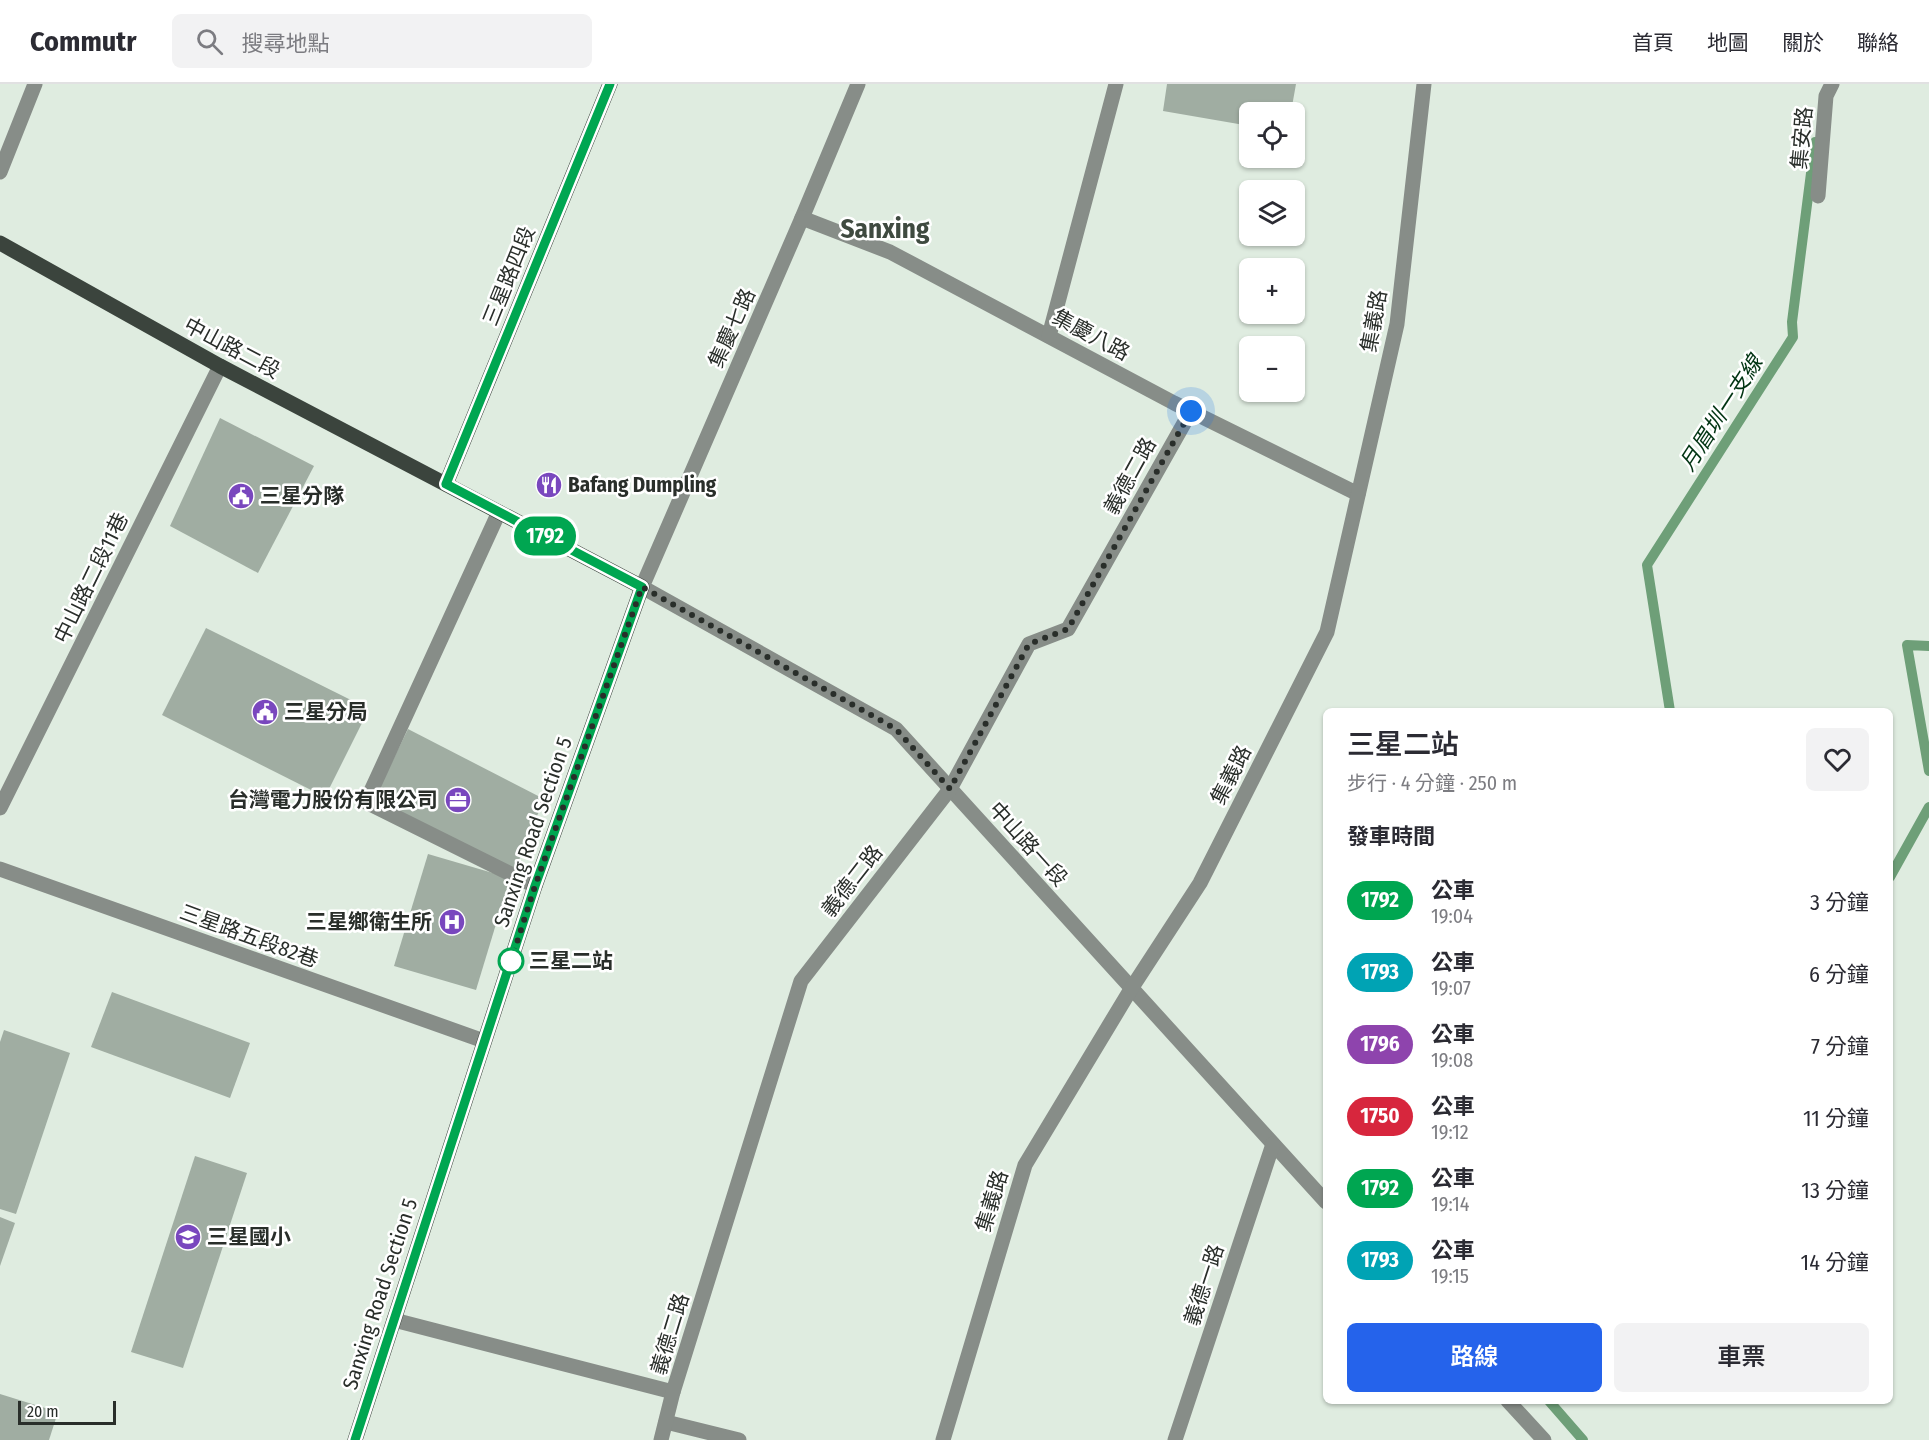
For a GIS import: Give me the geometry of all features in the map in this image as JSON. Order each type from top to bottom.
[{"type":"main road","name":"三星路四段","points":[[446,484],[610,84]]},
{"type":"main road","name":"中山路二段","points":[[0,243],[220,366],[446,484]]},
{"type":"main road","points":[[446,484],[642,587]]},
{"type":"main road","name":"Sanxing Road Section 5","points":[[355,1440],[535,886],[642,587]]},
{"type":"street","points":[[0,172],[35,84]]},
{"type":"street","name":"集慶七路","points":[[642,587],[858,84]]},
{"type":"street","points":[[1049,336],[1116,84]]},
{"type":"street","name":"集義路","points":[[943,1440],[1025,1165],[1131,989],[1200,883],[1327,632],[1397,324],[1424,84]]},
{"type":"street","name":"集安路","points":[[1818,196],[1826,96],[1832,84]]},
{"type":"street","name":"集慶八路","points":[[802,218],[890,252],[1191,411],[1358,494]]},
{"type":"street","name":"中山路二段11巷","points":[[0,808],[220,366]]},
{"type":"street","name":"義德二路","points":[[661,1440],[673,1392],[801,981],[950,789],[1029,644],[1068,629],[1191,411]]},
{"type":"street","points":[[500,512],[366,801],[535,886]]},
{"type":"street","name":"中山路一段","points":[[642,587],[896,729],[1323,1199]]},
{"type":"street","name":"三星路五段82巷","points":[[0,869],[484,1041]]},
{"type":"street","name":"義德一路","points":[[1175,1440],[1273,1144]]},
{"type":"street","points":[[394,1320],[673,1392]]},
{"type":"street","points":[[1511,1404],[1544,1440]]},
{"type":"street","points":[[666,1422],[739,1440]]},
{"type":"building","points":[[1167,84],[1296,84],[1293,102],[1239,102],[1239,124],[1163,111]]},
{"type":"building","name":"三星分隊","points":[[220,418],[314,466],[258,573],[170,526]]},
{"type":"building","name":"三星分局","points":[[206,628],[369,709],[325,797],[162,715]]},
{"type":"building","name":"台灣電力股份有限公司","points":[[408,729],[544,799],[515,870],[373,801]]},
{"type":"building","name":"三星鄉衛生所","points":[[428,854],[510,878],[476,990],[394,966]]},
{"type":"building","points":[[112,992],[250,1043],[230,1098],[91,1047]]},
{"type":"building","points":[[4,1030],[70,1053],[16,1214],[0,1209],[0,1042]]},
{"type":"building","points":[[195,1156],[247,1173],[183,1368],[131,1352]]},
{"type":"building","points":[[0,1217],[15,1223],[0,1266]]},
{"type":"building","points":[[0,1394],[58,1412],[49,1440],[0,1440]]},
{"type":"waterway","name":"月眉圳一支線","points":[[1670,708],[1647,565],[1793,337],[1792,322],[1815,142]]},
{"type":"waterway","points":[[1929,646],[1907,645],[1929,771]]},
{"type":"waterway","points":[[1893,872],[1929,807]]},
{"type":"waterway","name":"月眉圳一支線","points":[[1552,1404],[1583,1440]]},
{"type":"bus line","name":"1792","points":[[355,1440],[535,886],[642,587],[446,484],[610,84]]},
{"type":"place","name":"Bafang Dumpling","points":[[549,485]]},
{"type":"place","name":"三星分隊","points":[[241,496]]},
{"type":"place","name":"三星分局","points":[[265,712]]},
{"type":"place","name":"台灣電力股份有限公司","points":[[458,800]]},
{"type":"place","name":"三星鄉衛生所","points":[[452,922]]},
{"type":"place","name":"三星二站","points":[[511,961]]},
{"type":"place","name":"三星國小","points":[[188,1237]]},
{"type":"district","name":"Sanxing","points":[[885,229]]},
{"type":"route","points":[[511,961],[535,886],[642,587],[896,729],[950,789],[1029,644],[1068,629],[1191,411]]}]
